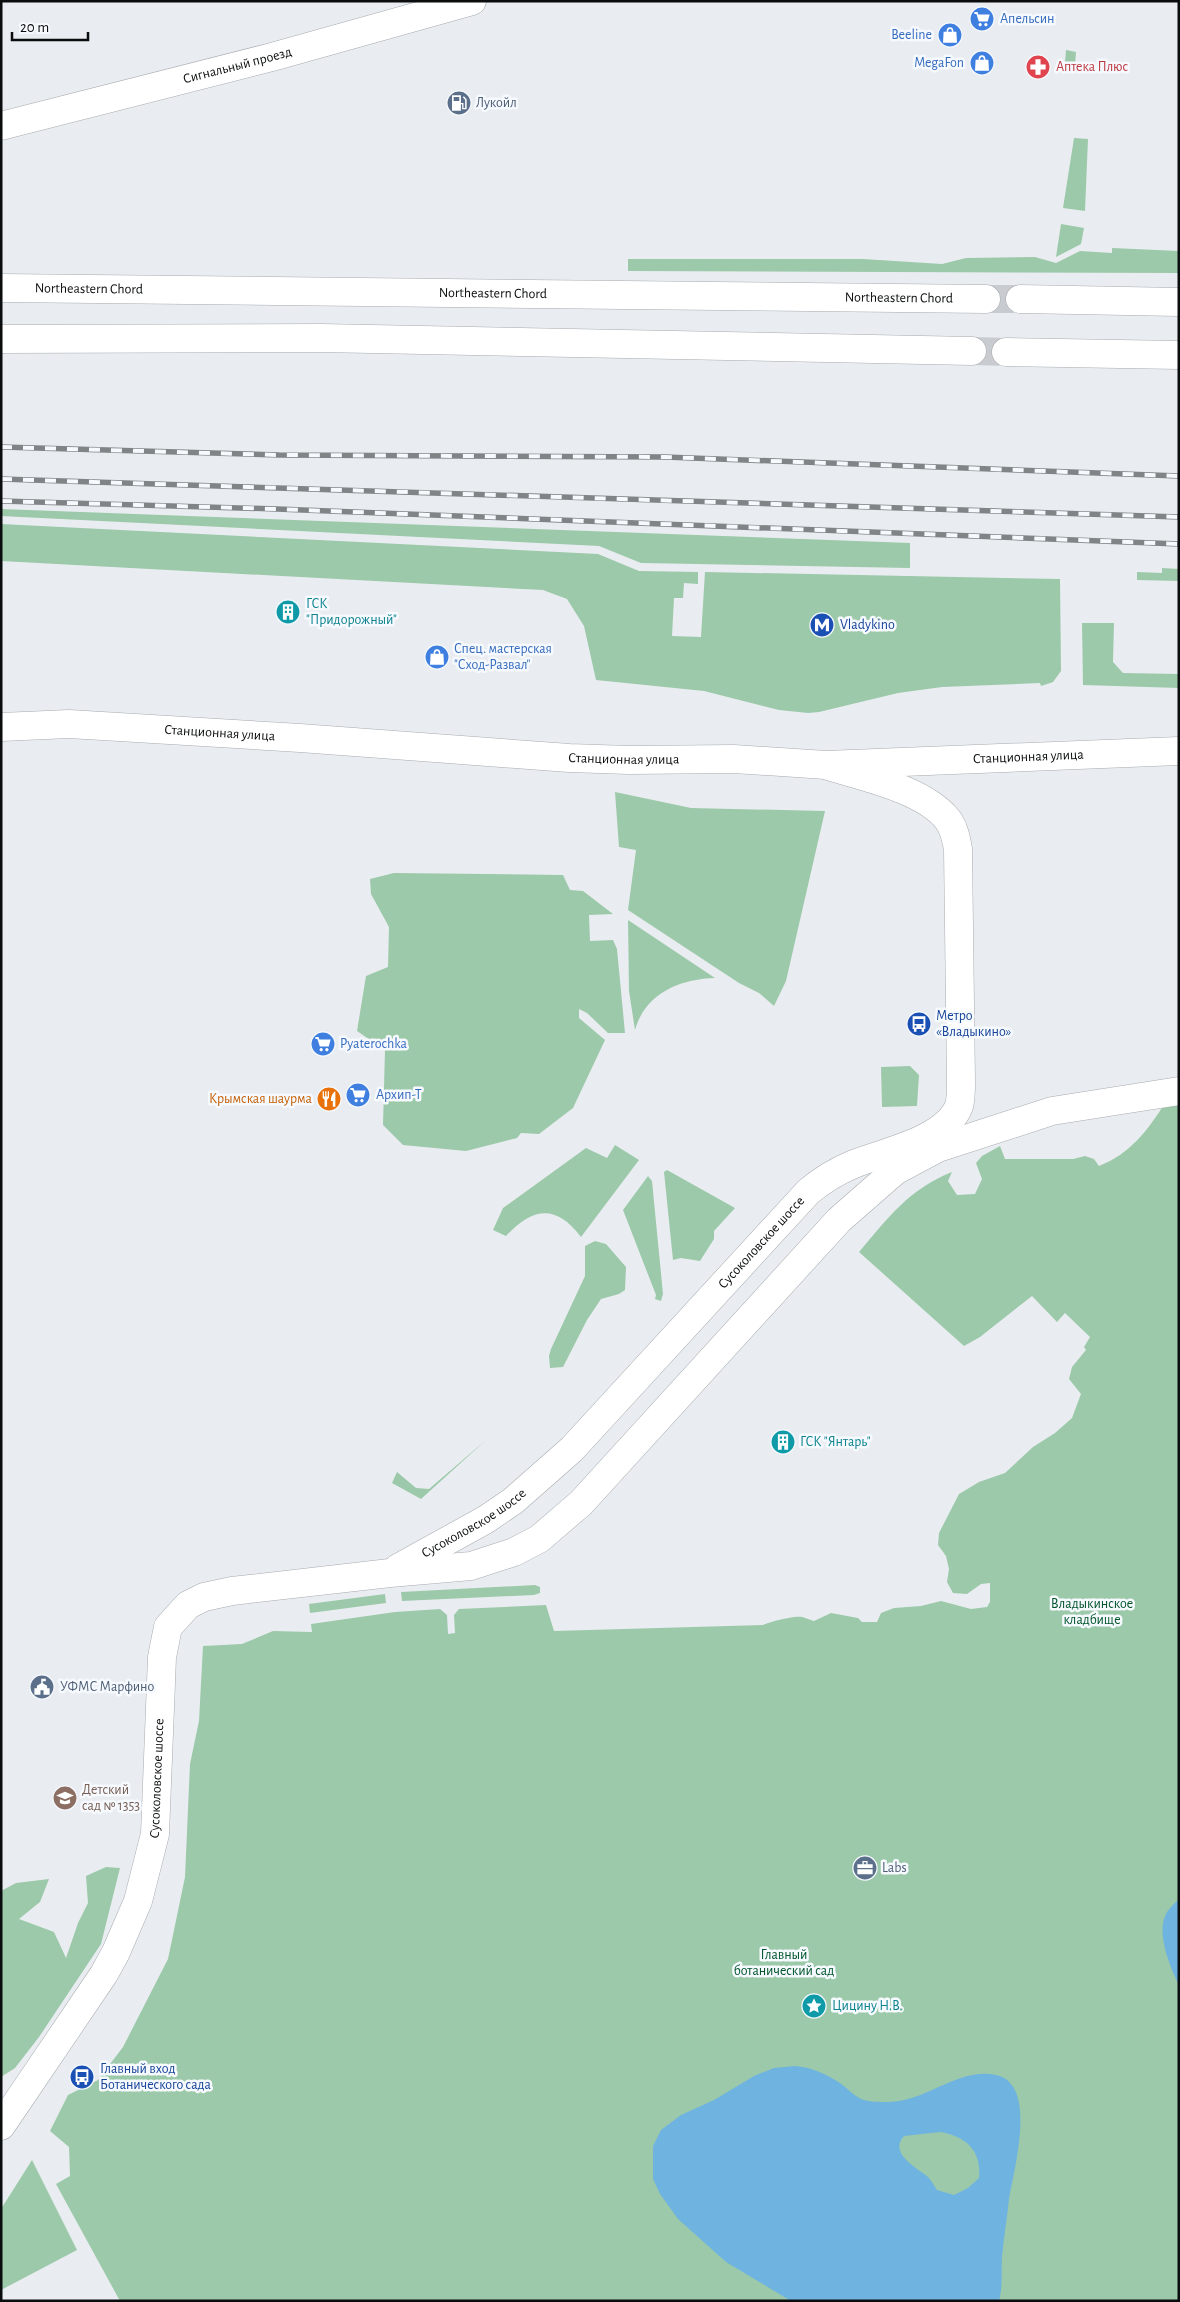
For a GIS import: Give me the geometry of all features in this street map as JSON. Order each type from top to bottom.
[{"type":"main road","name":"Сигнальный проезд","points":[[1,126],[285,53],[472,1]]},
{"type":"main road","name":"Northeastern Chord","points":[[1,288],[986,299]]},
{"type":"main road","points":[[1020,299],[1179,302]]},
{"type":"main road","points":[[1,338],[321,338],[972,351]]},
{"type":"main road","points":[[1006,352],[1179,355]]},
{"type":"main road","name":"Станционная улица","points":[[1,710],[69,724]]},
{"type":"main road","name":"Станционная улица","points":[[1,727],[69,724],[300,738],[569,758],[629,760],[734,759],[826,765],[1179,751]]},
{"type":"main road","name":"Сусоколовское шоссе","points":[[390,1573],[477,1525],[513,1501],[572,1449],[808,1192],[822,1181],[848,1167],[932,1133],[948,1120],[959,1105],[961,1083],[958,849],[955,834],[949,821],[933,806],[918,797],[826,765]]},
{"type":"main road","points":[[961,1083],[971,1108],[983,1119],[1014,1122]]},
{"type":"main road","name":"Сусоколовское шоссе","points":[[1,2126],[104,1974],[116,1952],[138,1901],[155,1834],[162,1657],[168,1627],[188,1605],[204,1597],[232,1591],[471,1566],[514,1552],[539,1539],[581,1503],[839,1220],[882,1182],[914,1160],[938,1148],[1014,1122],[1052,1111],[1179,1091]]},
{"type":"main road","points":[[808,1192],[818,1188],[829,1190],[838,1198],[841,1209],[839,1220]]},
{"type":"green space","points":[[1066,50],[1076,52],[1075,65],[1065,63]]},
{"type":"green space","points":[[1074,138],[1088,139],[1085,211],[1063,208]]},
{"type":"green space","points":[[1061,224],[1084,228],[1081,244],[1056,257]]},
{"type":"green space","points":[[1112,248],[1179,251],[1179,273],[628,271],[628,259],[863,259],[942,264],[966,258],[1035,257],[1056,263],[1080,251],[1112,253]]},
{"type":"green space","points":[[1,509],[910,543],[910,568],[641,563],[599,546],[1,516]]},
{"type":"green space","points":[[1,524],[598,554],[639,571],[698,572],[698,584],[684,583],[683,598],[674,598],[672,636],[701,637],[705,572],[1060,579],[1061,671],[1053,682],[1041,686],[1040,683],[942,687],[898,693],[819,712],[808,713],[779,710],[704,691],[596,680],[584,626],[567,599],[543,590],[1,561]]},
{"type":"green space","points":[[1162,568],[1179,569],[1179,581],[1137,580],[1137,572],[1162,573]]},
{"type":"green space","points":[[1082,623],[1114,623],[1113,662],[1123,673],[1179,674],[1179,688],[1083,685]]},
{"type":"green space","points":[[615,792],[691,808],[825,811],[786,981],[774,1006],[759,993],[739,983],[628,910],[636,850],[619,847]]},
{"type":"green space","points":[[394,873],[563,875],[570,890],[583,891],[613,914],[589,915],[590,941],[613,940],[617,949],[625,1033],[608,1033],[587,1013],[579,1009],[579,1018],[605,1040],[573,1108],[539,1134],[521,1133],[517,1138],[466,1151],[403,1145],[383,1125],[385,1050],[357,1031],[366,976],[388,967],[389,927],[371,894],[370,879]]},
{"type":"green space","points":[[628,920],[715,978],[689,981],[665,991],[647,1007],[640,1017],[635,1030],[629,991]]},
{"type":"green space","points":[[910,1066],[919,1075],[917,1106],[882,1107],[881,1067]]},
{"type":"green space","name":"Главный ботанический сад","points":[[1179,1101],[1179,2301],[120,2301],[56,2184],[70,2176],[69,2147],[50,2131],[68,2095],[98,2080],[123,2047],[168,1959],[185,1877],[190,1764],[199,1721],[203,1646],[242,1644],[273,1631],[312,1632],[311,1624],[395,1612],[440,1609],[447,1615],[448,1634],[455,1633],[454,1615],[459,1609],[546,1605],[554,1631],[763,1625],[794,1617],[802,1617],[814,1621],[831,1613],[858,1618],[862,1622],[877,1622],[881,1613],[894,1608],[921,1606],[941,1601],[971,1609],[987,1607],[990,1602],[990,1583],[981,1584],[967,1594],[953,1593],[947,1582],[949,1569],[946,1556],[938,1545],[939,1533],[959,1494],[979,1482],[1005,1473],[1033,1447],[1055,1433],[1072,1418],[1081,1394],[1069,1379],[1072,1367],[1086,1350],[1084,1347],[1090,1337],[1065,1313],[1057,1322],[1032,1296],[980,1337],[964,1346],[859,1252],[900,1206],[923,1187],[937,1179],[952,1172],[948,1181],[957,1195],[975,1194],[982,1179],[976,1163],[982,1156],[1000,1146],[1005,1159],[1073,1159],[1085,1156],[1094,1159],[1099,1166],[1129,1148],[1145,1132],[1165,1103]]},
{"type":"green space","points":[[615,1145],[639,1160],[581,1237],[563,1219],[544,1213],[526,1219],[506,1236],[493,1230],[503,1208],[586,1148],[607,1158]]},
{"type":"green space","points":[[667,1170],[735,1208],[714,1231],[714,1239],[700,1261],[681,1258],[673,1260],[664,1172]]},
{"type":"green space","points":[[648,1176],[652,1181],[663,1294],[661,1301],[655,1299],[656,1295],[623,1210]]},
{"type":"green space","points":[[595,1241],[606,1244],[626,1267],[625,1290],[619,1294],[601,1299],[587,1320],[563,1367],[550,1368],[549,1356],[551,1349],[585,1276],[585,1246]]},
{"type":"green space","points":[[486,1440],[421,1499],[392,1483],[397,1472],[416,1488],[429,1489]]},
{"type":"green space","points":[[535,1585],[540,1587],[540,1593],[534,1595],[402,1601],[401,1592]]},
{"type":"green space","points":[[385,1594],[386,1603],[310,1613],[309,1604]]},
{"type":"green space","points":[[106,1867],[120,1868],[101,1944],[39,2037],[15,2068],[1,2077],[1,1891],[16,1883],[49,1879],[40,1902],[19,1919],[54,1932],[66,1958],[78,1923],[88,1903],[86,1876]]},
{"type":"green space","points":[[32,2160],[77,2250],[1,2290],[1,2209]]},
{"type":"water","points":[[1179,1899],[1179,1985],[1165,1950],[1163,1922],[1170,1908]]},
{"type":"water","points":[[795,2066],[813,2069],[843,2085],[855,2096],[867,2101],[877,2102],[901,2101],[915,2097],[968,2076],[996,2075],[1009,2082],[1017,2094],[1020,2111],[1020,2130],[1002,2256],[999,2301],[791,2301],[726,2262],[678,2219],[660,2194],[653,2179],[653,2146],[661,2130],[681,2115],[714,2100],[754,2076],[774,2068]],"holes":[[[940,2132],[949,2134],[970,2146],[975,2152],[979,2168],[979,2178],[968,2188],[954,2195],[937,2190],[928,2177],[906,2160],[899,2148],[904,2136]]]},
{"type":"tunnel","points":[[986,299],[1020,299]]},
{"type":"tunnel","points":[[972,351],[1006,352]]},
{"type":"railway","points":[[1,447],[279,455],[665,457],[1179,476]]},
{"type":"railway","points":[[1,479],[1179,517]]},
{"type":"railway","points":[[1,501],[277,509],[1179,544]]},
{"type":"place","name":"Апельсин","points":[[982,19]]},
{"type":"place","name":"Beeline","points":[[950,35]]},
{"type":"place","name":"MegaFon","points":[[982,63]]},
{"type":"place","name":"Аптека Плюс","points":[[1038,67]]},
{"type":"place","name":"Лукойл","points":[[459,103]]},
{"type":"place","name":"ГСК \"Придорожный\"","points":[[288,612]]},
{"type":"place","name":"Vladykino","points":[[822,625]]},
{"type":"place","name":"Спец. мастерская \"Сход-Развал\"","points":[[437,657]]},
{"type":"place","name":"Метро «Владыкино»","points":[[919,1024]]},
{"type":"place","name":"Pyaterochka","points":[[323,1044]]},
{"type":"place","name":"Архип-Т","points":[[358,1095]]},
{"type":"place","name":"Крымская шаурма","points":[[329,1099]]},
{"type":"place","name":"ГСК \"Янтарь\"","points":[[783,1442]]},
{"type":"place","name":"УФМС Марфино","points":[[42,1687]]},
{"type":"place","name":"Детский сад № 1353","points":[[65,1798]]},
{"type":"place","name":"Labs","points":[[865,1868]]},
{"type":"place","name":"Цицину Н.В.","points":[[814,2006]]},
{"type":"place","name":"Главный вход Ботанического сада","points":[[82,2077]]},
{"type":"park label","name":"Владыкинское кладбище","points":[[1092,1612]]}]
